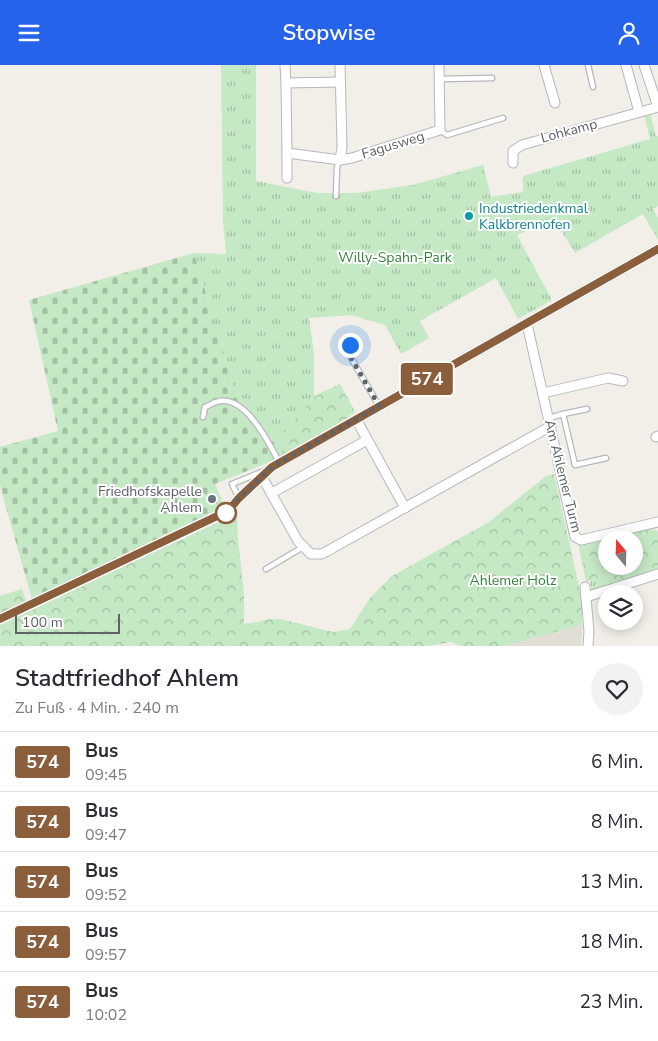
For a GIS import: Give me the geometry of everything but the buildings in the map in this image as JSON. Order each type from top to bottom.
[{"type":"street","points":[[285,65],[287,178]]},
{"type":"street","points":[[287,153],[340,160],[342,147],[340,65]]},
{"type":"street","points":[[439,65],[440,131]]},
{"type":"street","points":[[544,65],[554,103]]},
{"type":"street","points":[[626,65],[639,112]]},
{"type":"street","name":"Lohkamp","points":[[513,163],[513,151],[522,145],[658,107],[644,65]]},
{"type":"street","points":[[286,83],[340,82]]},
{"type":"street","name":"Fagusweg","points":[[340,160],[440,131]]},
{"type":"street","points":[[0,619],[228,511],[239,498],[276,465],[658,249]]},
{"type":"street","name":"Am Ahlemer Turm","points":[[527,323],[575,537],[581,540],[658,521]]},
{"type":"street","points":[[543,393],[608,378],[623,381]]},
{"type":"street","points":[[356,419],[405,508]]},
{"type":"street","points":[[262,477],[303,547],[311,554],[322,554],[405,508],[550,422]]},
{"type":"street","points":[[272,493],[367,440]]},
{"type":"street","points":[[586,597],[658,574]]},
{"type":"street","points":[[585,587],[589,634],[588,646]]},
{"type":"lane","points":[[588,65],[593,87]]},
{"type":"lane","points":[[439,79],[492,78]]},
{"type":"lane","name":"Fagusweg","points":[[440,131],[447,135],[503,118]]},
{"type":"lane","points":[[336,196],[336,167],[340,160]]},
{"type":"lane","points":[[350,345],[350,356],[379,406]]},
{"type":"lane","points":[[203,417],[205,407],[217,401],[226,401],[241,408],[262,431],[276,465],[232,484],[239,498]]},
{"type":"lane","points":[[550,422],[563,414],[587,409]]},
{"type":"lane","points":[[563,414],[575,465],[606,458]]},
{"type":"lane","points":[[266,569],[303,547]]},
{"type":"shaded area","points":[[582,625],[581,646],[503,646]]},
{"type":"green space","name":"Willy-Spahn-Park","points":[[221,65],[256,65],[256,181],[317,193],[356,193],[413,185],[483,165],[491,197],[523,192],[523,176],[650,139],[644,115],[650,113],[656,136],[658,136],[658,206],[653,209],[658,218],[658,240],[643,214],[575,253],[554,219],[517,235],[552,300],[518,319],[496,278],[420,321],[429,338],[401,354],[385,325],[351,315],[309,318],[314,354],[314,396],[340,384],[355,412],[349,415],[350,417],[284,454],[262,430],[234,388],[194,253],[226,254],[223,220]]},
{"type":"green space","points":[[194,253],[234,388],[262,430],[284,454],[272,461],[215,484],[225,507],[217,512],[32,599],[0,486],[0,447],[58,431],[29,300]]},
{"type":"green space","points":[[340,384],[355,412],[349,415],[350,417],[284,454],[274,442],[314,397]]},
{"type":"green space","name":"Ahlemer Holz","points":[[554,474],[582,600],[582,625],[503,646],[460,646],[451,642],[427,646],[0,646],[0,624],[237,512],[244,593],[244,624],[280,619],[333,632],[350,629],[370,598],[392,576],[489,522],[546,476]]},
{"type":"green space","points":[[644,528],[658,531],[658,571],[615,585],[610,575],[643,575],[643,530],[635,530]]},
{"type":"green space","points":[[598,538],[598,575],[606,575],[586,582],[578,543]]},
{"type":"green space","points":[[610,575],[615,585],[598,585],[598,591],[592,593],[590,581]]},
{"type":"green space","points":[[22,589],[27,603],[0,616],[0,596]]},
{"type":"bus line","name":"574","points":[[0,619],[228,511],[272,467],[658,249]]},
{"type":"place","name":"Industriedenkmal Kalkbrennofen","points":[[469,216]]},
{"type":"place","name":"Friedhofskapelle Ahlem","points":[[212,499]]},
{"type":"route","points":[[226,513],[272,467],[379,406],[350,356],[350,345]]}]
